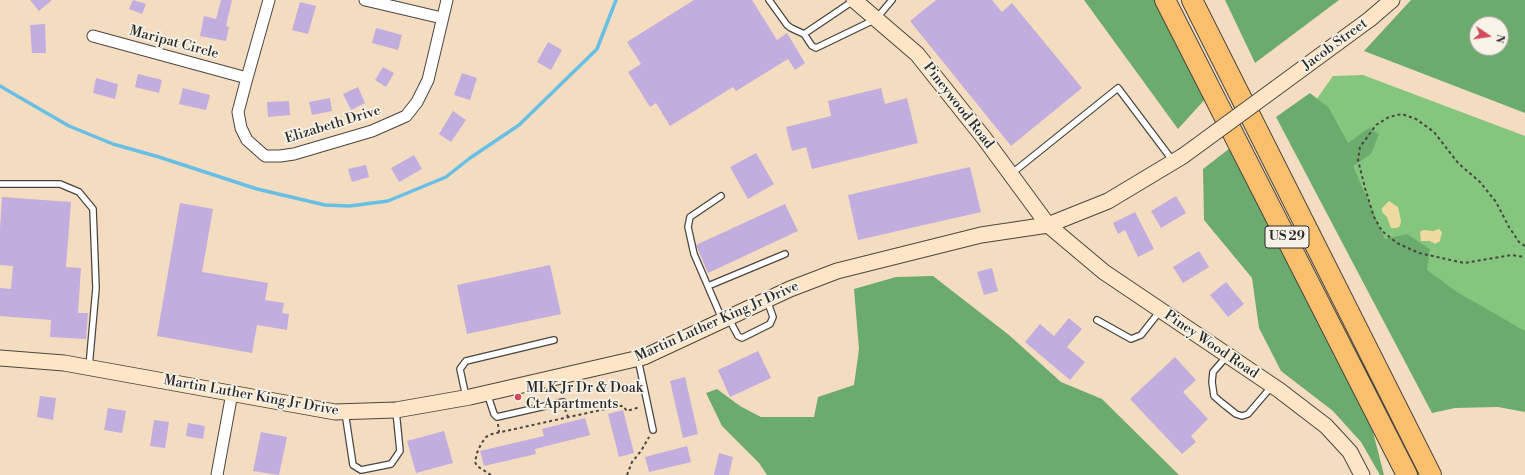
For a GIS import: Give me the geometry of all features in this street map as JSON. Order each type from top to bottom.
[{"type":"highway","name":"US 29","points":[[1165,0],[1408,475]]},
{"type":"highway","name":"US 29","points":[[1192,0],[1431,475]]},
{"type":"street","name":"Elizabeth Drive","points":[[269,0],[246,78],[238,112],[241,128],[247,140],[265,156],[294,154],[372,131],[406,116],[417,102],[428,80],[447,0]]},
{"type":"street","points":[[365,0],[442,18]]},
{"type":"street","name":"Pineywood Road","points":[[854,0],[917,54],[984,138],[1048,225]]},
{"type":"street","name":"Jacob Street","points":[[1276,88],[1370,19],[1392,0]]},
{"type":"street","name":"Maripat Circle","points":[[93,36],[246,78]]},
{"type":"street","name":"Martin Luther King Jr Drive","points":[[0,358],[64,363],[335,412],[396,410],[466,398],[644,357],[790,289],[837,271],[980,235],[1048,225],[1108,201],[1178,159],[1276,88]]},
{"type":"street","name":"Piney Wood Road","points":[[1048,225],[1104,272],[1272,386],[1326,426],[1350,452],[1362,475]]},
{"type":"street","points":[[217,475],[232,393]]},
{"type":"lane","points":[[769,0],[787,25],[804,34],[812,46],[816,48],[876,19],[892,0]]},
{"type":"lane","points":[[804,34],[854,0]]},
{"type":"lane","points":[[1011,174],[1118,88],[1178,159]]},
{"type":"lane","points":[[0,184],[60,184],[79,192],[94,209],[96,288],[89,368]]},
{"type":"lane","points":[[721,196],[690,217],[688,227],[694,254],[708,286],[726,320],[738,336],[742,338],[770,324],[773,317],[766,300]]},
{"type":"lane","points":[[708,286],[786,254]]},
{"type":"lane","points":[[1097,320],[1131,339],[1141,335],[1160,310]]},
{"type":"lane","points":[[466,398],[460,369],[466,360],[554,340]]},
{"type":"lane","points":[[1227,355],[1213,372],[1212,382],[1214,396],[1236,414],[1242,416],[1248,414],[1272,386]]},
{"type":"lane","points":[[637,358],[653,430]]},
{"type":"lane","points":[[487,393],[494,414],[497,417],[563,402]]},
{"type":"lane","points":[[345,412],[353,465],[361,470],[391,464],[400,451],[396,410]]},
{"type":"path","points":[[1525,246],[1519,242],[1496,202],[1480,182],[1458,163],[1434,132],[1416,119],[1402,114],[1389,117],[1376,125],[1360,147],[1358,160],[1374,218],[1382,231],[1397,243],[1419,253],[1464,263],[1511,255],[1525,257]]},
{"type":"path","points":[[490,475],[475,462],[477,453],[486,436],[619,406],[623,406],[628,411],[647,405]]},
{"type":"path","points":[[627,475],[632,462],[641,451],[653,430]]},
{"type":"green space","points":[[1084,0],[1155,0],[1207,97],[1178,129]]},
{"type":"green space","points":[[1225,0],[1339,0],[1255,63]]},
{"type":"green space","points":[[1411,0],[1525,0],[1525,113],[1364,51]]},
{"type":"green space","points":[[1363,75],[1525,136],[1525,335],[1387,258],[1316,100],[1333,76]]},
{"type":"green space","points":[[1310,93],[1329,108],[1348,143],[1369,128],[1379,134],[1371,154],[1353,166],[1385,239],[1407,234],[1430,249],[1427,270],[1457,292],[1525,331],[1525,412],[1498,407],[1455,408],[1432,413],[1276,117]]},
{"type":"green space","points":[[1230,148],[1304,288],[1372,428],[1384,475],[1380,475],[1361,442],[1333,411],[1281,371],[1259,328],[1252,278],[1204,220],[1203,169]]},
{"type":"green space","points":[[933,276],[1009,335],[1061,382],[1102,399],[1179,475],[767,475],[759,463],[722,426],[706,393],[717,389],[740,406],[761,417],[814,417],[818,397],[854,385],[859,349],[854,289],[896,277]]},
{"type":"sand","points":[[1389,201],[1398,207],[1401,221],[1400,226],[1397,228],[1391,228],[1387,217],[1382,212],[1382,208]]},
{"type":"sand","points":[[1439,229],[1442,232],[1440,241],[1435,244],[1430,241],[1421,241],[1421,231],[1433,231]]},
{"type":"building","points":[[30,0],[52,0],[39,11]]},
{"type":"building","points":[[133,0],[146,4],[142,14],[129,9]]},
{"type":"building","points":[[221,0],[232,0],[226,26],[229,27],[226,41],[200,36],[204,16],[216,19]]},
{"type":"building","points":[[694,0],[752,0],[777,40],[787,33],[805,63],[795,70],[788,59],[736,91],[733,87],[670,126],[656,103],[650,107],[628,72],[641,64],[627,42]]},
{"type":"building","points":[[936,0],[992,0],[1002,12],[1012,3],[1082,88],[1011,146],[910,21]]},
{"type":"building","points":[[300,2],[316,6],[308,34],[292,30]]},
{"type":"building","points":[[45,24],[46,53],[32,53],[30,25]]},
{"type":"building","points":[[376,28],[402,35],[398,50],[372,43]]},
{"type":"building","points":[[548,42],[562,50],[551,70],[537,62]]},
{"type":"building","points":[[383,67],[394,73],[386,87],[375,80]]},
{"type":"building","points":[[462,73],[477,78],[470,100],[454,95]]},
{"type":"building","points":[[138,74],[162,80],[159,93],[135,87]]},
{"type":"building","points":[[96,78],[118,84],[115,99],[93,93]]},
{"type":"building","points":[[358,87],[365,103],[351,110],[343,94]]},
{"type":"building","points":[[183,88],[210,95],[206,110],[179,104]]},
{"type":"building","points":[[881,88],[885,104],[907,98],[918,143],[812,169],[806,147],[792,151],[786,127],[831,116],[828,101]]},
{"type":"building","points":[[330,98],[332,111],[312,115],[309,102]]},
{"type":"building","points":[[289,101],[290,115],[268,117],[267,102]]},
{"type":"building","points":[[453,111],[466,120],[451,142],[439,134]]},
{"type":"building","points":[[756,153],[774,184],[748,199],[730,167]]},
{"type":"building","points":[[414,155],[422,169],[399,182],[391,168]]},
{"type":"building","points":[[366,165],[369,177],[352,182],[348,169]]},
{"type":"building","points":[[970,167],[981,212],[858,240],[848,195]]},
{"type":"building","points":[[1176,196],[1186,213],[1161,228],[1151,211]]},
{"type":"building","points":[[2,197],[71,202],[66,267],[81,268],[78,313],[88,313],[86,339],[50,337],[51,320],[0,316],[0,288],[11,289],[13,266],[0,265]]},
{"type":"building","points":[[180,203],[213,209],[202,272],[268,283],[265,300],[284,303],[282,313],[289,314],[287,330],[257,325],[252,353],[157,336]]},
{"type":"building","points":[[785,204],[798,231],[708,273],[696,245]]},
{"type":"building","points":[[1135,212],[1154,249],[1138,257],[1125,230],[1118,234],[1113,223]]},
{"type":"building","points":[[1199,251],[1209,267],[1183,283],[1173,267]]},
{"type":"building","points":[[550,265],[561,314],[467,334],[457,285]]},
{"type":"building","points":[[992,268],[998,291],[984,295],[977,272]]},
{"type":"building","points":[[1226,282],[1244,304],[1228,317],[1210,295]]},
{"type":"building","points":[[1069,318],[1082,329],[1067,347],[1085,362],[1070,380],[1025,342],[1040,324],[1054,336]]},
{"type":"building","points":[[758,351],[771,378],[730,397],[718,370]]},
{"type":"building","points":[[1175,357],[1196,380],[1183,392],[1208,419],[1191,436],[1196,442],[1182,454],[1130,399]]},
{"type":"building","points":[[685,377],[698,434],[683,438],[670,381]]},
{"type":"building","points":[[40,396],[56,398],[53,420],[37,417]]},
{"type":"building","points":[[108,408],[126,411],[122,433],[104,430]]},
{"type":"building","points":[[623,410],[634,453],[619,457],[608,414]]},
{"type":"building","points":[[585,418],[590,435],[535,449],[536,454],[484,466],[480,451],[544,436],[542,429]]},
{"type":"building","points":[[154,420],[169,422],[165,448],[150,446]]},
{"type":"building","points":[[188,423],[205,426],[203,439],[186,436]]},
{"type":"building","points":[[444,431],[453,463],[416,473],[407,441]]},
{"type":"building","points":[[261,432],[287,437],[279,475],[253,471]]},
{"type":"building","points":[[687,446],[691,462],[649,472],[645,457]]},
{"type":"building","points":[[719,453],[733,457],[729,475],[714,475]]},
{"type":"waterway","points":[[0,86],[69,126],[113,144],[159,157],[257,189],[325,205],[350,206],[388,201],[446,177],[470,158],[519,125],[597,49],[616,0]]},
{"type":"place","name":"MLK Jr Dr & Doak Ct Apartments","points":[[518,397]]}]
